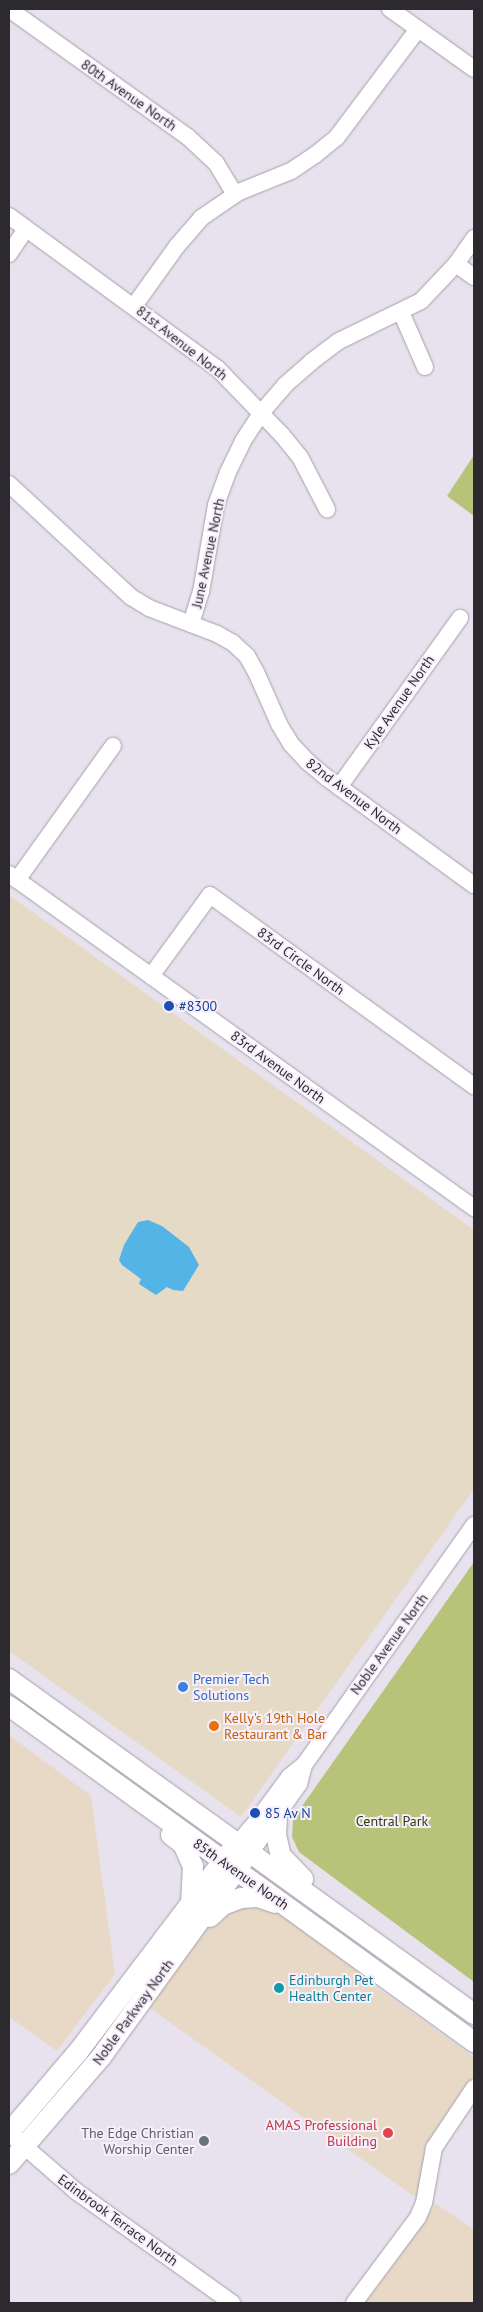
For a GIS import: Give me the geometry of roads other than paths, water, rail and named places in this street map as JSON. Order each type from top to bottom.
[{"type":"main road","name":"85th Avenue North","points":[[9,1679],[474,2014]]},
{"type":"main road","name":"85th Avenue North","points":[[9,1706],[474,2042]]},
{"type":"main road","points":[[71,1751],[88,1775],[183,1844],[191,1860],[194,1872],[191,1902]]},
{"type":"main road","points":[[277,1817],[277,1846],[288,1866],[307,1883],[400,1950],[409,1967]]},
{"type":"main road","name":"Noble Parkway North","points":[[9,2164],[101,2057],[172,1959],[229,1866],[243,1848]]},
{"type":"main road","name":"Noble Parkway North","points":[[9,2132],[78,2052],[191,1902],[229,1866]]},
{"type":"main road","points":[[172,1959],[185,1950],[214,1912],[230,1901],[258,1897],[292,1910]]},
{"type":"street","name":"80th Avenue North","points":[[9,9],[188,137],[216,163],[235,195]]},
{"type":"street","points":[[390,9],[474,70]]},
{"type":"street","points":[[134,306],[189,231],[215,206],[235,195],[291,171],[337,137],[418,29]]},
{"type":"street","name":"81st Avenue North","points":[[9,216],[217,368],[300,457],[327,509]]},
{"type":"street","points":[[9,254],[26,229]]},
{"type":"street","name":"June Avenue North","points":[[191,624],[201,592],[216,505],[228,472],[244,440],[261,413],[285,385],[339,341],[370,324],[401,312],[421,301],[456,264],[474,238]]},
{"type":"street","points":[[456,264],[474,277]]},
{"type":"street","points":[[401,312],[425,367]]},
{"type":"street","name":"82nd Avenue North","points":[[16,484],[131,597],[149,608],[218,634],[233,643],[247,656],[279,724],[291,744],[308,762],[339,787],[474,885]]},
{"type":"street","name":"Kyle Avenue North","points":[[339,787],[460,618]]},
{"type":"street","points":[[13,877],[113,746]]},
{"type":"street","name":"83rd Avenue North","points":[[13,877],[474,1208]]},
{"type":"street","name":"83rd Circle North","points":[[151,976],[210,895],[474,1086]]},
{"type":"street","name":"Noble Avenue North","points":[[243,1848],[256,1822],[289,1777],[304,1764],[474,1525]]},
{"type":"street","name":"Noble Avenue North","points":[[243,1848],[277,1817],[299,1784],[304,1764]]},
{"type":"street","points":[[354,2303],[418,2217],[424,2203],[434,2148],[474,2088]]},
{"type":"street","name":"Edinbrook Terrace North","points":[[9,2132],[77,2192],[232,2303]]},
{"type":"water","points":[[148,1220],[162,1226],[189,1247],[199,1265],[183,1291],[167,1287],[156,1295],[139,1284],[141,1279],[122,1265],[119,1260],[124,1245],[138,1222]]},
{"type":"place","name":"#8300","points":[[169,1006]]},
{"type":"place","name":"Premier Tech Solutions","points":[[183,1687]]},
{"type":"place","name":"Kelly's 19th Hole Restaurant & Bar","points":[[214,1726]]},
{"type":"place","name":"85 Av N","points":[[255,1813]]},
{"type":"place","name":"Edinburgh Pet Health Center","points":[[279,1988]]},
{"type":"place","name":"AMAS Professional Building","points":[[388,2133]]},
{"type":"place","name":"The Edge Christian Worship Center","points":[[204,2141]]},
{"type":"park label","name":"Central Park","points":[[392,1821]]}]
